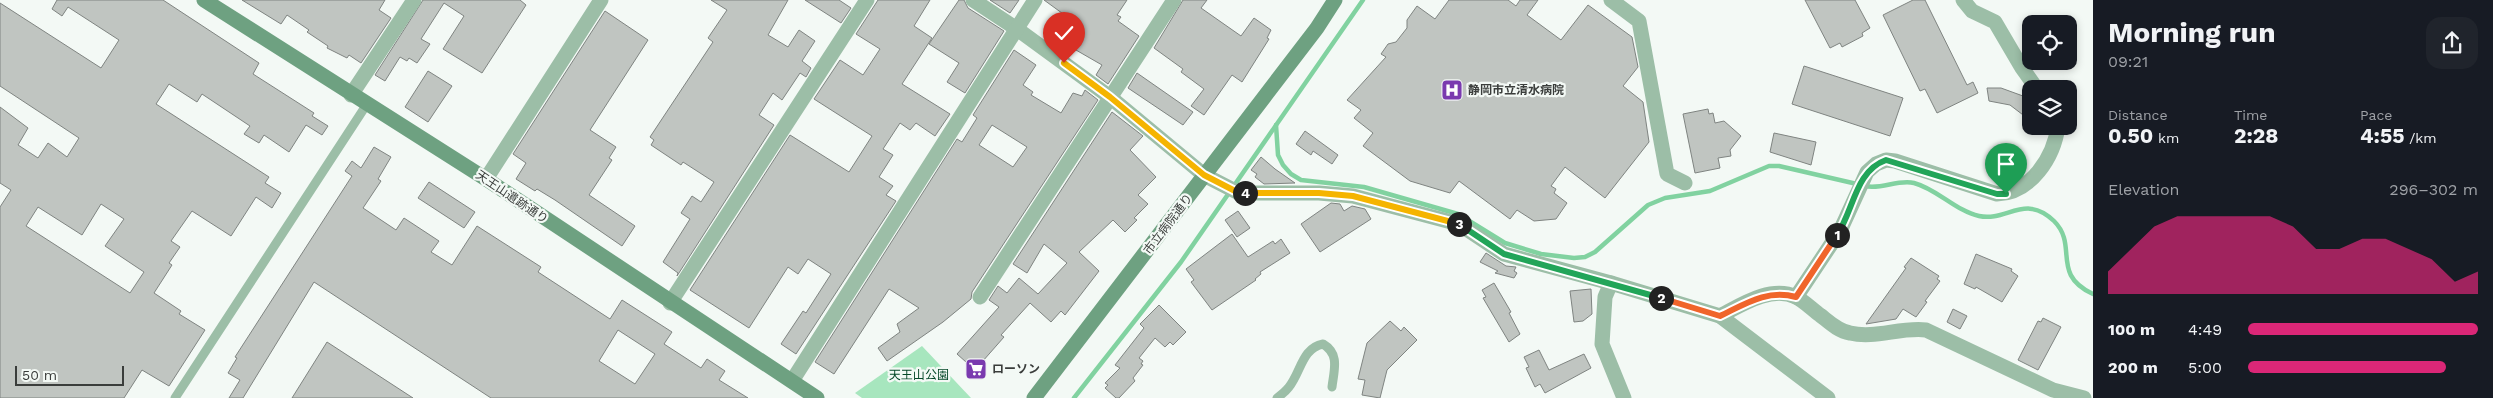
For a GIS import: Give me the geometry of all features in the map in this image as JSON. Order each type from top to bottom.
[{"type":"street","name":"天王山遺跡通り","points":[[204,0],[486,180],[818,398]]},
{"type":"street","points":[[351,95],[414,0]]},
{"type":"street","points":[[486,180],[601,0]]},
{"type":"street","points":[[670,302],[867,0]]},
{"type":"street","points":[[973,0],[1017,29],[1110,97],[1204,175],[1239,193],[1319,193],[1353,196],[1459,224],[1504,254],[1611,282],[1720,316],[1828,398]]},
{"type":"street","points":[[792,381],[1035,0]]},
{"type":"street","points":[[980,297],[1174,0]]},
{"type":"street","name":"市立病院通り","points":[[1034,398],[1317,28],[1335,0]]},
{"type":"street","points":[[1611,0],[1639,21],[1667,174],[1685,183]]},
{"type":"street","points":[[1963,0],[1972,11],[1995,22],[2031,80]]},
{"type":"street","points":[[1796,297],[1840,231],[1867,172],[1876,164],[1886,160],[1895,161],[1997,194],[2014,192],[2037,173],[2048,159],[2056,142],[2057,135]]},
{"type":"street","points":[[1611,282],[1605,297],[1602,344],[1624,398]]},
{"type":"street","points":[[1720,316],[1755,299],[1775,294],[1796,297],[1836,328],[1848,333],[1867,336],[1915,328],[1926,330],[2053,390],[2084,398]]},
{"type":"lane","points":[[175,398],[367,104]]},
{"type":"lane","points":[[1277,398],[1289,388],[1308,351],[1314,346],[1323,344],[1330,348],[1336,358],[1332,387]]},
{"type":"green space","name":"天王山公園","points":[[922,346],[971,398],[862,398],[855,393]]},
{"type":"building","points":[[57,0],[163,0],[259,63],[253,74],[314,113],[312,116],[328,126],[322,135],[306,125],[289,152],[264,135],[259,143],[244,134],[250,126],[202,94],[197,102],[169,84],[156,104],[269,177],[265,183],[281,193],[272,208],[256,197],[231,236],[192,211],[171,241],[180,247],[169,263],[172,265],[154,293],[181,311],[179,314],[205,330],[169,386],[142,370],[124,398],[0,398],[0,207],[11,190],[0,183],[0,107],[28,128],[18,145],[38,158],[48,143],[67,157],[79,138],[0,86],[0,3],[101,68],[119,40],[68,7],[62,16],[52,9]],"holes":[[[101,204],[124,219],[105,246],[144,272],[130,293],[26,226],[38,207],[82,235]]]},
{"type":"building","points":[[242,0],[385,0],[379,10],[391,18],[361,63],[349,55],[347,58],[327,48],[328,46],[307,32],[309,30],[287,15],[281,24]]},
{"type":"building","points":[[423,0],[520,0],[526,5],[482,73],[443,49],[464,16],[444,3],[421,39],[430,44],[417,63],[409,58],[407,61],[400,57],[385,81],[375,75]]},
{"type":"building","points":[[711,0],[788,0],[768,35],[788,47],[799,30],[815,41],[802,61],[811,68],[806,77],[800,73],[782,100],[773,93],[759,115],[774,125],[677,276],[678,273],[663,262],[690,219],[681,213],[692,196],[701,202],[714,182],[683,162],[681,165],[651,145],[654,140],[650,137],[713,42],[708,38],[727,10]]},
{"type":"building","points":[[805,0],[839,0],[851,8],[841,23]]},
{"type":"building","points":[[878,0],[930,0],[914,26],[932,38],[902,84],[950,114],[935,136],[916,123],[910,130],[900,123],[883,149],[893,155],[879,177],[893,186],[886,195],[896,201],[796,354],[781,344],[803,311],[806,313],[831,274],[808,259],[798,274],[788,267],[749,328],[690,290],[790,135],[849,172],[872,136],[814,99],[840,60],[863,75],[880,49],[856,34]]},
{"type":"building","points":[[959,0],[964,0],[968,8],[1004,31],[965,93],[947,82],[959,63],[929,44]]},
{"type":"building","points":[[990,0],[1019,0],[1010,13]]},
{"type":"building","points":[[1044,0],[1127,0],[1117,15],[1121,17],[1118,21],[1139,36],[1108,84],[1096,75],[1102,65],[1069,46],[1066,51],[1049,39],[1066,16]]},
{"type":"building","points":[[1183,0],[1207,0],[1201,8],[1241,36],[1254,18],[1271,30],[1267,38],[1269,39],[1242,82],[1232,75],[1204,115],[1191,106],[1204,89],[1181,72],[1183,69],[1154,48]]},
{"type":"building","points":[[1449,0],[1508,0],[1516,6],[1520,0],[1538,0],[1527,15],[1561,40],[1588,5],[1632,37],[1638,67],[1623,86],[1643,102],[1649,142],[1605,198],[1565,167],[1551,186],[1556,189],[1554,193],[1567,203],[1556,219],[1534,221],[1517,210],[1510,219],[1459,181],[1450,193],[1410,181],[1363,146],[1373,133],[1354,118],[1361,110],[1347,100],[1386,57],[1381,54],[1388,44],[1396,42],[1407,28],[1407,20],[1417,6],[1435,19]]},
{"type":"building","points":[[1805,0],[1855,0],[1870,28],[1862,33],[1863,36],[1842,47],[1840,43],[1830,48]]},
{"type":"building","points":[[1913,0],[1925,0],[1967,85],[1973,82],[1978,93],[1937,113],[1925,89],[1920,91],[1883,15]]},
{"type":"building","points":[[605,11],[648,40],[590,130],[616,147],[609,158],[612,160],[589,195],[635,226],[622,246],[555,200],[537,189],[535,191],[516,179],[526,163],[513,154]]},
{"type":"building","points":[[1014,50],[1036,65],[1023,85],[1033,92],[1031,95],[1061,113],[1073,93],[1082,96],[1085,90],[1098,100],[972,292],[971,299],[943,322],[887,361],[878,348],[900,332],[897,324],[919,308],[889,289],[834,374],[815,362],[957,139],[962,142],[977,118],[973,115]],"holes":[[[992,125],[1027,147],[1013,167],[979,145]]]},
{"type":"building","points":[[1804,66],[1903,98],[1890,136],[1792,104]]},
{"type":"building","points":[[428,71],[452,86],[428,122],[405,107]]},
{"type":"building","points":[[1137,73],[1193,112],[1183,125],[1128,88]]},
{"type":"building","points":[[1987,88],[2001,88],[2022,96],[2022,114],[2010,105],[1989,101]]},
{"type":"building","points":[[1708,109],[1709,114],[1713,113],[1715,123],[1724,121],[1741,136],[1730,150],[1731,156],[1718,158],[1720,168],[1695,173],[1683,114]]},
{"type":"building","points":[[1112,112],[1143,136],[1130,150],[1156,177],[1138,195],[1148,204],[1134,218],[1137,220],[1125,232],[1113,220],[1079,252],[1099,271],[1065,315],[1061,311],[1051,322],[1030,303],[1001,335],[1004,337],[975,370],[957,354],[999,307],[989,300],[998,286],[1007,293],[1019,278],[1038,294],[1067,263],[1044,244],[1027,273],[1013,264]]},
{"type":"building","points":[[1305,131],[1338,155],[1332,164],[1313,151],[1311,155],[1296,144]]},
{"type":"building","points":[[1774,133],[1816,142],[1811,165],[1770,152]]},
{"type":"building","points":[[374,147],[391,157],[378,179],[381,181],[363,208],[396,230],[404,218],[439,241],[431,252],[452,265],[477,226],[541,267],[538,272],[610,319],[622,300],[672,332],[664,344],[701,368],[707,359],[725,371],[719,380],[748,398],[491,398],[314,282],[243,398],[229,398],[240,380],[228,373],[237,358],[235,357],[352,176],[345,171],[352,161],[361,168]],"holes":[[[618,330],[655,354],[635,384],[599,361]]]},
{"type":"building","points":[[1261,157],[1295,183],[1264,184],[1255,177],[1257,174],[1251,170]]},
{"type":"building","points":[[429,182],[475,212],[464,228],[418,198]]},
{"type":"building","points":[[1331,203],[1340,204],[1344,211],[1352,206],[1365,209],[1371,219],[1320,252],[1301,224]]},
{"type":"building","points":[[1238,211],[1250,228],[1237,237],[1225,220]]},
{"type":"building","points":[[1232,234],[1248,257],[1273,241],[1275,244],[1281,239],[1290,253],[1260,272],[1261,274],[1256,280],[1212,310],[1191,282],[1194,280],[1186,269]]},
{"type":"building","points":[[1486,253],[1506,266],[1516,267],[1514,271],[1517,273],[1514,278],[1495,273],[1498,271],[1480,262]]},
{"type":"building","points":[[1976,254],[2012,269],[2011,271],[2018,276],[2002,302],[1976,287],[1975,289],[1964,284]]},
{"type":"building","points":[[1911,258],[1939,276],[1937,279],[1940,281],[1925,301],[1927,302],[1916,317],[1903,309],[1896,319],[1866,324],[1906,268],[1904,267]]},
{"type":"building","points":[[1494,283],[1511,312],[1509,313],[1520,334],[1509,342],[1483,298],[1486,297],[1482,290]]},
{"type":"building","points":[[1591,289],[1592,314],[1583,321],[1574,322],[1570,291]]},
{"type":"building","points":[[1159,305],[1186,332],[1173,345],[1170,342],[1165,347],[1155,338],[1139,358],[1143,361],[1141,364],[1143,365],[1133,378],[1135,381],[1119,398],[1116,398],[1105,388],[1108,385],[1105,383],[1120,368],[1115,365],[1144,328],[1140,324]]},
{"type":"building","points":[[1953,309],[1967,316],[1960,329],[1947,322]]},
{"type":"building","points":[[2043,318],[2061,327],[2038,370],[2018,360],[2038,321],[2041,322]]},
{"type":"building","points":[[1390,321],[1401,331],[1404,327],[1417,340],[1387,370],[1380,398],[1362,395],[1365,380],[1358,379],[1367,343]]},
{"type":"building","points":[[327,342],[413,398],[292,398]]},
{"type":"building","points":[[1539,350],[1549,370],[1584,354],[1591,368],[1545,393],[1540,384],[1535,387],[1526,368],[1529,367],[1524,357]]},
{"type":"waterway","points":[[1074,398],[1181,262],[1363,0]]},
{"type":"waterway","points":[[1276,125],[1278,155],[1283,165],[1291,174],[1301,180],[1364,187],[1458,214],[1505,243],[1541,254],[1574,258],[1585,257],[1595,252],[1648,205],[1665,198],[1710,191],[1769,166],[1779,166],[1857,184]]},
{"type":"waterway","points":[[1865,186],[1877,187],[1902,182],[1914,183],[1931,190],[1962,210],[1979,216],[1989,217],[2025,209],[2034,209],[2044,213],[2061,230],[2065,240],[2068,269],[2072,278],[2080,286],[2093,294]]},
{"type":"place","name":"静岡市立清水病院","points":[[1452,90]]},
{"type":"place","name":"ローソン","points":[[976,369]]},
{"type":"route","points":[[1064,63],[1110,97],[1204,175],[1239,193],[1319,193],[1353,196],[1459,224],[1504,254],[1611,282],[1720,316],[1755,299],[1775,294],[1787,294],[1796,297],[1840,231],[1867,172],[1876,164],[1886,160],[1895,161],[1997,194],[2006,194]]}]
